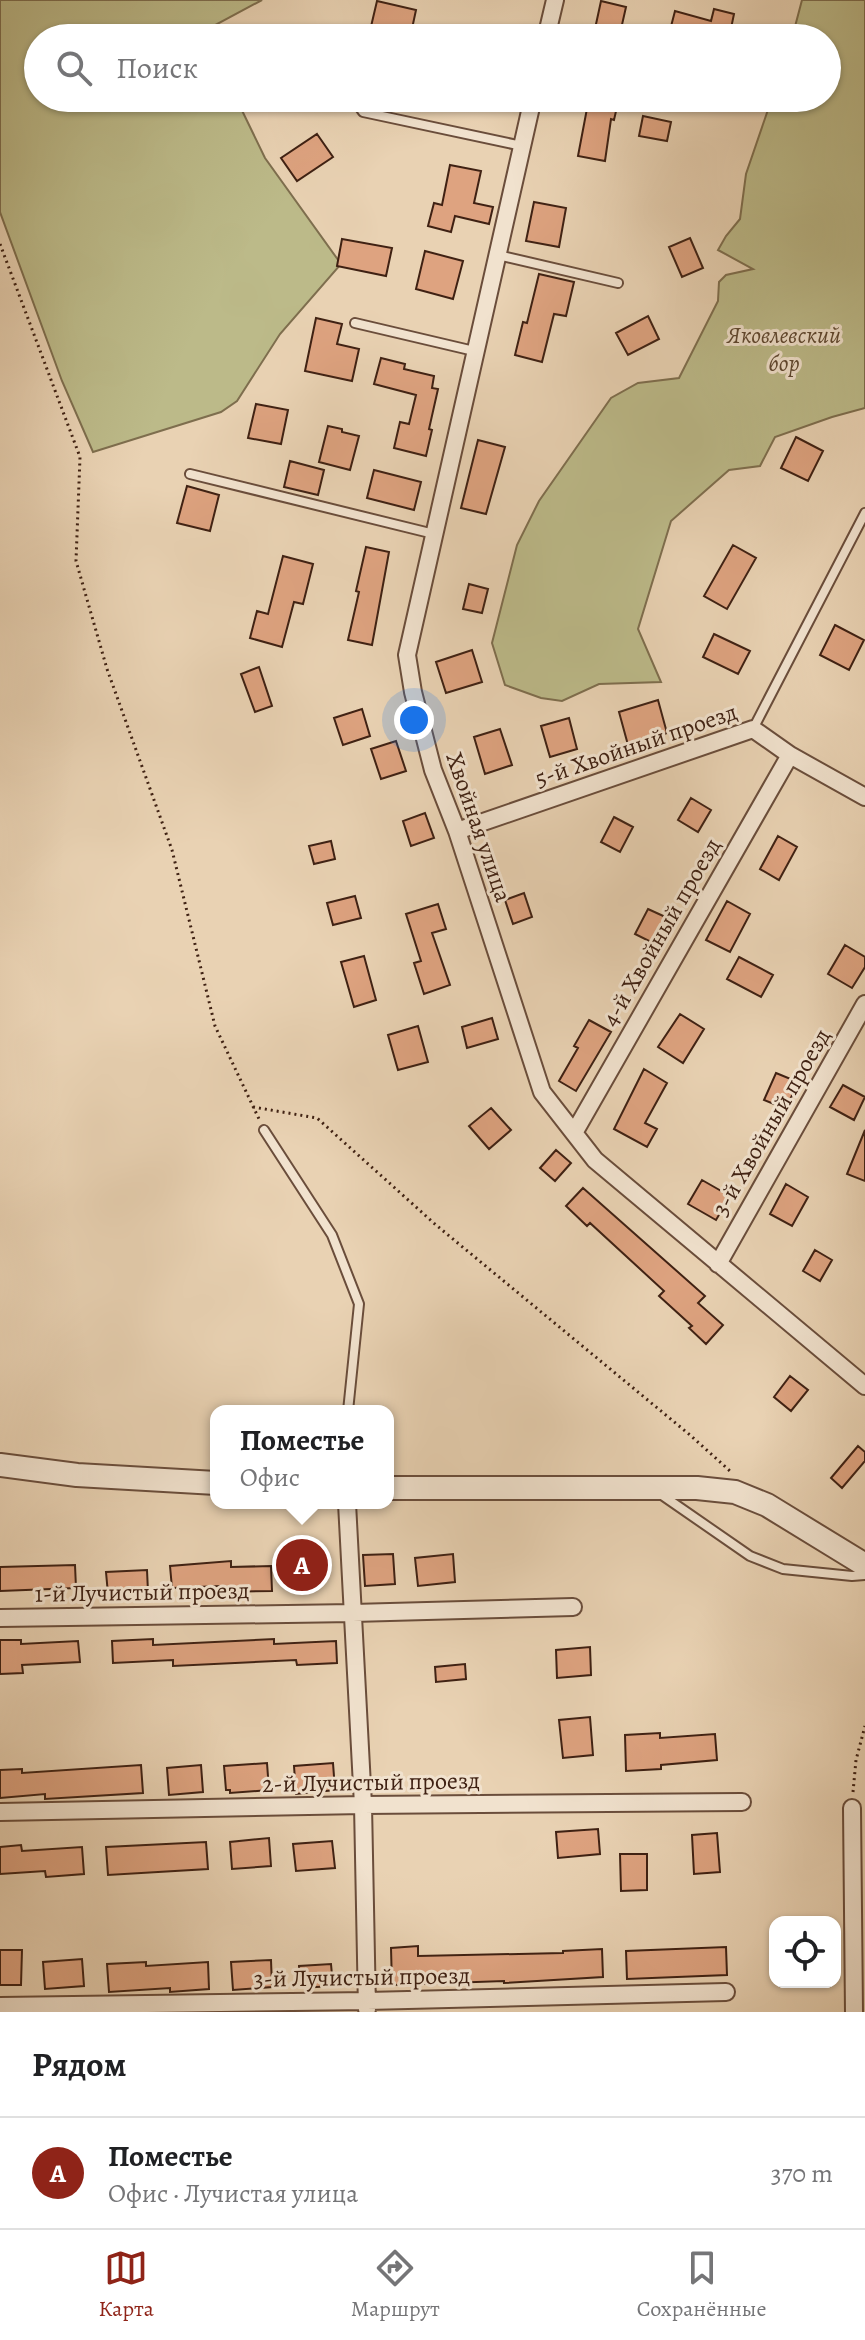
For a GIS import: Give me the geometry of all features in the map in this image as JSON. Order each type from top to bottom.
[{"type":"street","points":[[549,24],[555,0]]},
{"type":"street","name":"Хвойная улица","points":[[530,112],[407,655],[433,770],[457,831],[542,1092],[595,1160],[865,1386]]},
{"type":"street","name":"5-й Хвойный проезд","points":[[457,831],[753,729],[790,755],[865,797]]},
{"type":"street","name":"4-й Хвойный проезд","points":[[574,1133],[790,755]]},
{"type":"street","name":"3-й Хвойный проезд","points":[[718,1264],[865,1004]]},
{"type":"street","points":[[0,1465],[77,1475],[210,1483]]},
{"type":"street","points":[[394,1488],[697,1488],[735,1492],[767,1505],[865,1565]]},
{"type":"street","points":[[347,1509],[363,1805],[367,2007]]},
{"type":"street","name":"1-й Лучистый проезд","points":[[0,1618],[573,1607]]},
{"type":"street","name":"2-й Лучистый проезд","points":[[0,1812],[742,1802]]},
{"type":"street","points":[[852,1808],[854,2012]]},
{"type":"street","name":"3-й Лучистый проезд","points":[[0,2006],[367,2007],[726,1992]]},
{"type":"lane","points":[[363,112],[522,146]]},
{"type":"lane","points":[[497,255],[618,283]]},
{"type":"lane","points":[[355,323],[474,351]]},
{"type":"lane","points":[[190,474],[434,534]]},
{"type":"lane","points":[[753,729],[865,513]]},
{"type":"lane","points":[[264,1130],[332,1235],[359,1304],[349,1405]]},
{"type":"lane","points":[[652,1488],[750,1556],[783,1569],[865,1575]]},
{"type":"path","points":[[0,244],[80,457],[76,561],[107,669],[172,850],[215,1026],[264,1130]]},
{"type":"path","points":[[253,1107],[317,1118],[436,1225],[734,1475]]},
{"type":"path","points":[[852,1808],[856,1760],[865,1726]]},
{"type":"green space","points":[[0,0],[262,0],[217,24],[24,24],[24,112],[243,112],[265,158],[341,264],[280,334],[237,401],[221,412],[93,452],[62,381],[0,212]]},
{"type":"green space","name":"Яковлевский бор","points":[[802,0],[865,0],[865,408],[775,437],[760,466],[729,470],[671,521],[638,629],[661,682],[599,684],[562,701],[541,698],[505,685],[492,643],[517,545],[539,501],[611,398],[638,383],[679,378],[718,301],[719,282],[726,275],[753,269],[718,250],[740,219],[746,174],[767,112],[841,112],[841,24],[796,24]]},
{"type":"building","points":[[377,1],[416,10],[413,24],[372,24]]},
{"type":"building","points":[[601,1],[626,7],[622,24],[596,24]]},
{"type":"building","points":[[714,9],[734,14],[732,24],[672,24],[675,11],[711,21]]},
{"type":"building","points":[[586,112],[616,112],[614,120],[611,119],[605,161],[578,156]]},
{"type":"building","points":[[643,116],[671,122],[667,141],[639,136]]},
{"type":"building","points":[[317,134],[333,157],[297,181],[281,158]]},
{"type":"building","points":[[450,165],[481,171],[474,203],[493,207],[489,224],[455,216],[451,232],[428,226],[434,203],[442,205]]},
{"type":"building","points":[[534,202],[566,208],[559,247],[526,241]]},
{"type":"building","points":[[690,238],[703,268],[682,277],[669,247]]},
{"type":"building","points":[[342,239],[392,248],[386,276],[337,266]]},
{"type":"building","points":[[425,251],[463,261],[453,299],[416,289]]},
{"type":"building","points":[[539,274],[574,282],[566,316],[554,314],[542,362],[515,355],[523,322],[527,323]]},
{"type":"building","points":[[648,316],[659,339],[628,355],[616,333]]},
{"type":"building","points":[[316,318],[342,324],[337,344],[359,349],[352,381],[305,371]]},
{"type":"building","points":[[381,358],[405,364],[404,369],[434,376],[432,388],[438,389],[426,456],[394,448],[400,422],[409,424],[416,395],[374,384]]},
{"type":"building","points":[[256,404],[288,410],[281,444],[248,438]]},
{"type":"building","points":[[328,426],[359,436],[350,470],[319,462]]},
{"type":"building","points":[[796,437],[823,451],[808,481],[781,468]]},
{"type":"building","points":[[478,440],[505,447],[486,514],[461,508]]},
{"type":"building","points":[[290,461],[324,470],[318,495],[284,487]]},
{"type":"building","points":[[374,470],[421,482],[414,510],[367,498]]},
{"type":"building","points":[[187,486],[219,495],[210,531],[177,523]]},
{"type":"building","points":[[733,545],[756,558],[727,609],[704,596]]},
{"type":"building","points":[[366,547],[389,552],[372,645],[348,640]]},
{"type":"building","points":[[283,556],[313,564],[303,604],[294,602],[282,647],[250,638],[257,611],[268,614]]},
{"type":"building","points":[[469,584],[488,589],[482,613],[463,609]]},
{"type":"building","points":[[835,625],[864,640],[849,670],[820,655]]},
{"type":"building","points":[[714,634],[750,651],[738,674],[703,657]]},
{"type":"building","points":[[472,650],[482,682],[446,693],[436,662]]},
{"type":"building","points":[[259,667],[272,706],[255,712],[241,674]]},
{"type":"building","points":[[658,700],[667,733],[628,745],[619,712]]},
{"type":"building","points":[[362,709],[370,736],[343,745],[334,718]]},
{"type":"building","points":[[569,718],[577,749],[550,757],[541,726]]},
{"type":"building","points":[[500,729],[512,765],[485,774],[474,737]]},
{"type":"building","points":[[396,741],[406,771],[381,779],[371,749]]},
{"type":"building","points":[[691,798],[711,810],[698,832],[678,820]]},
{"type":"building","points":[[425,813],[434,838],[411,846],[403,821]]},
{"type":"building","points":[[614,817],[633,827],[620,852],[601,842]]},
{"type":"building","points":[[778,836],[797,847],[779,880],[760,869]]},
{"type":"building","points":[[331,841],[335,859],[314,864],[309,846]]},
{"type":"building","points":[[524,893],[532,917],[513,924],[505,900]]},
{"type":"building","points":[[355,896],[361,918],[333,925],[327,903]]},
{"type":"building","points":[[727,901],[750,914],[730,952],[706,940]]},
{"type":"building","points":[[438,904],[446,929],[432,933],[450,985],[424,994],[414,963],[421,961],[406,914]]},
{"type":"building","points":[[648,909],[672,920],[659,946],[635,934]]},
{"type":"building","points":[[845,945],[865,957],[865,967],[852,988],[828,974]]},
{"type":"building","points":[[364,956],[376,1000],[354,1007],[341,962]]},
{"type":"building","points":[[739,957],[773,975],[761,997],[727,979]]},
{"type":"building","points":[[680,1014],[704,1029],[683,1063],[658,1047]]},
{"type":"building","points":[[492,1018],[498,1039],[467,1048],[462,1027]]},
{"type":"building","points":[[589,1020],[611,1032],[576,1091],[559,1081],[578,1048],[574,1046]]},
{"type":"building","points":[[418,1026],[428,1062],[398,1070],[388,1035]]},
{"type":"building","points":[[644,1069],[667,1083],[645,1123],[657,1129],[647,1147],[614,1129]]},
{"type":"building","points":[[776,1073],[798,1082],[786,1109],[764,1100]]},
{"type":"building","points":[[843,1085],[865,1097],[854,1120],[830,1107]]},
{"type":"building","points":[[491,1108],[511,1130],[489,1149],[469,1126]]},
{"type":"building","points":[[865,1130],[865,1181],[847,1174]]},
{"type":"building","points":[[556,1150],[571,1163],[555,1181],[540,1168]]},
{"type":"building","points":[[702,1180],[730,1196],[716,1220],[688,1204]]},
{"type":"building","points":[[786,1184],[808,1197],[792,1226],[770,1214]]},
{"type":"building","points":[[583,1188],[705,1296],[698,1303],[723,1325],[706,1344],[689,1328],[692,1326],[659,1296],[664,1291],[590,1223],[587,1226],[566,1206]]},
{"type":"building","points":[[815,1250],[832,1260],[820,1281],[803,1271]]},
{"type":"building","points":[[790,1376],[808,1390],[791,1411],[774,1397]]},
{"type":"building","points":[[858,1446],[865,1452],[865,1461],[842,1488],[831,1478]]},
{"type":"building","points":[[319,1550],[321,1577],[295,1579],[293,1552]]},
{"type":"building","points":[[393,1554],[395,1584],[365,1586],[363,1555]]},
{"type":"building","points":[[453,1554],[455,1582],[418,1586],[415,1558]]},
{"type":"building","points":[[231,1561],[231,1567],[271,1566],[272,1591],[220,1592],[220,1586],[172,1588],[170,1566]]},
{"type":"building","points":[[75,1565],[76,1588],[0,1591],[0,1567]]},
{"type":"building","points":[[147,1570],[148,1592],[108,1594],[106,1572]]},
{"type":"building","points":[[153,1639],[153,1645],[274,1639],[274,1644],[336,1641],[337,1663],[297,1665],[296,1660],[173,1666],[173,1660],[113,1663],[112,1641]]},
{"type":"building","points":[[0,1640],[21,1640],[21,1644],[78,1641],[80,1662],[22,1665],[23,1673],[0,1674]]},
{"type":"building","points":[[590,1647],[591,1675],[557,1678],[556,1650]]},
{"type":"building","points":[[465,1664],[466,1679],[436,1682],[435,1667]]},
{"type":"building","points":[[590,1717],[593,1755],[563,1758],[559,1720]]},
{"type":"building","points":[[660,1733],[660,1738],[715,1734],[717,1760],[626,1771],[625,1735]]},
{"type":"building","points":[[267,1763],[269,1790],[230,1793],[226,1790],[224,1766]]},
{"type":"building","points":[[333,1763],[335,1790],[296,1794],[294,1766]]},
{"type":"building","points":[[141,1765],[143,1793],[45,1799],[45,1794],[0,1798],[0,1770],[22,1769],[22,1773]]},
{"type":"building","points":[[201,1765],[203,1792],[169,1795],[167,1768]]},
{"type":"building","points":[[598,1829],[600,1854],[558,1858],[556,1832]]},
{"type":"building","points":[[717,1833],[720,1872],[694,1874],[692,1835]]},
{"type":"building","points":[[269,1838],[271,1866],[232,1869],[230,1842]]},
{"type":"building","points":[[332,1841],[335,1868],[296,1871],[293,1844]]},
{"type":"building","points":[[206,1842],[208,1869],[108,1875],[106,1847]]},
{"type":"building","points":[[21,1845],[22,1851],[82,1847],[84,1874],[46,1877],[45,1871],[0,1874],[0,1847]]},
{"type":"building","points":[[620,1854],[647,1854],[647,1890],[621,1891]]},
{"type":"building","points":[[418,1946],[418,1956],[563,1953],[602,1949],[603,1977],[392,1985],[391,1948]]},
{"type":"building","points":[[726,1947],[727,1975],[627,1979],[626,1951]]},
{"type":"building","points":[[0,1950],[22,1950],[21,1985],[0,1985]]},
{"type":"building","points":[[82,1959],[84,1986],[45,1989],[43,1962]]},
{"type":"building","points":[[271,1960],[272,1987],[233,1990],[231,1962]]},
{"type":"building","points":[[146,1962],[146,1966],[208,1962],[209,1989],[109,1992],[107,1964]]},
{"type":"building","points":[[331,1964],[333,1986],[300,1988],[299,1966]]},
{"type":"place","name":"Поместье","points":[[302,1565]]}]
